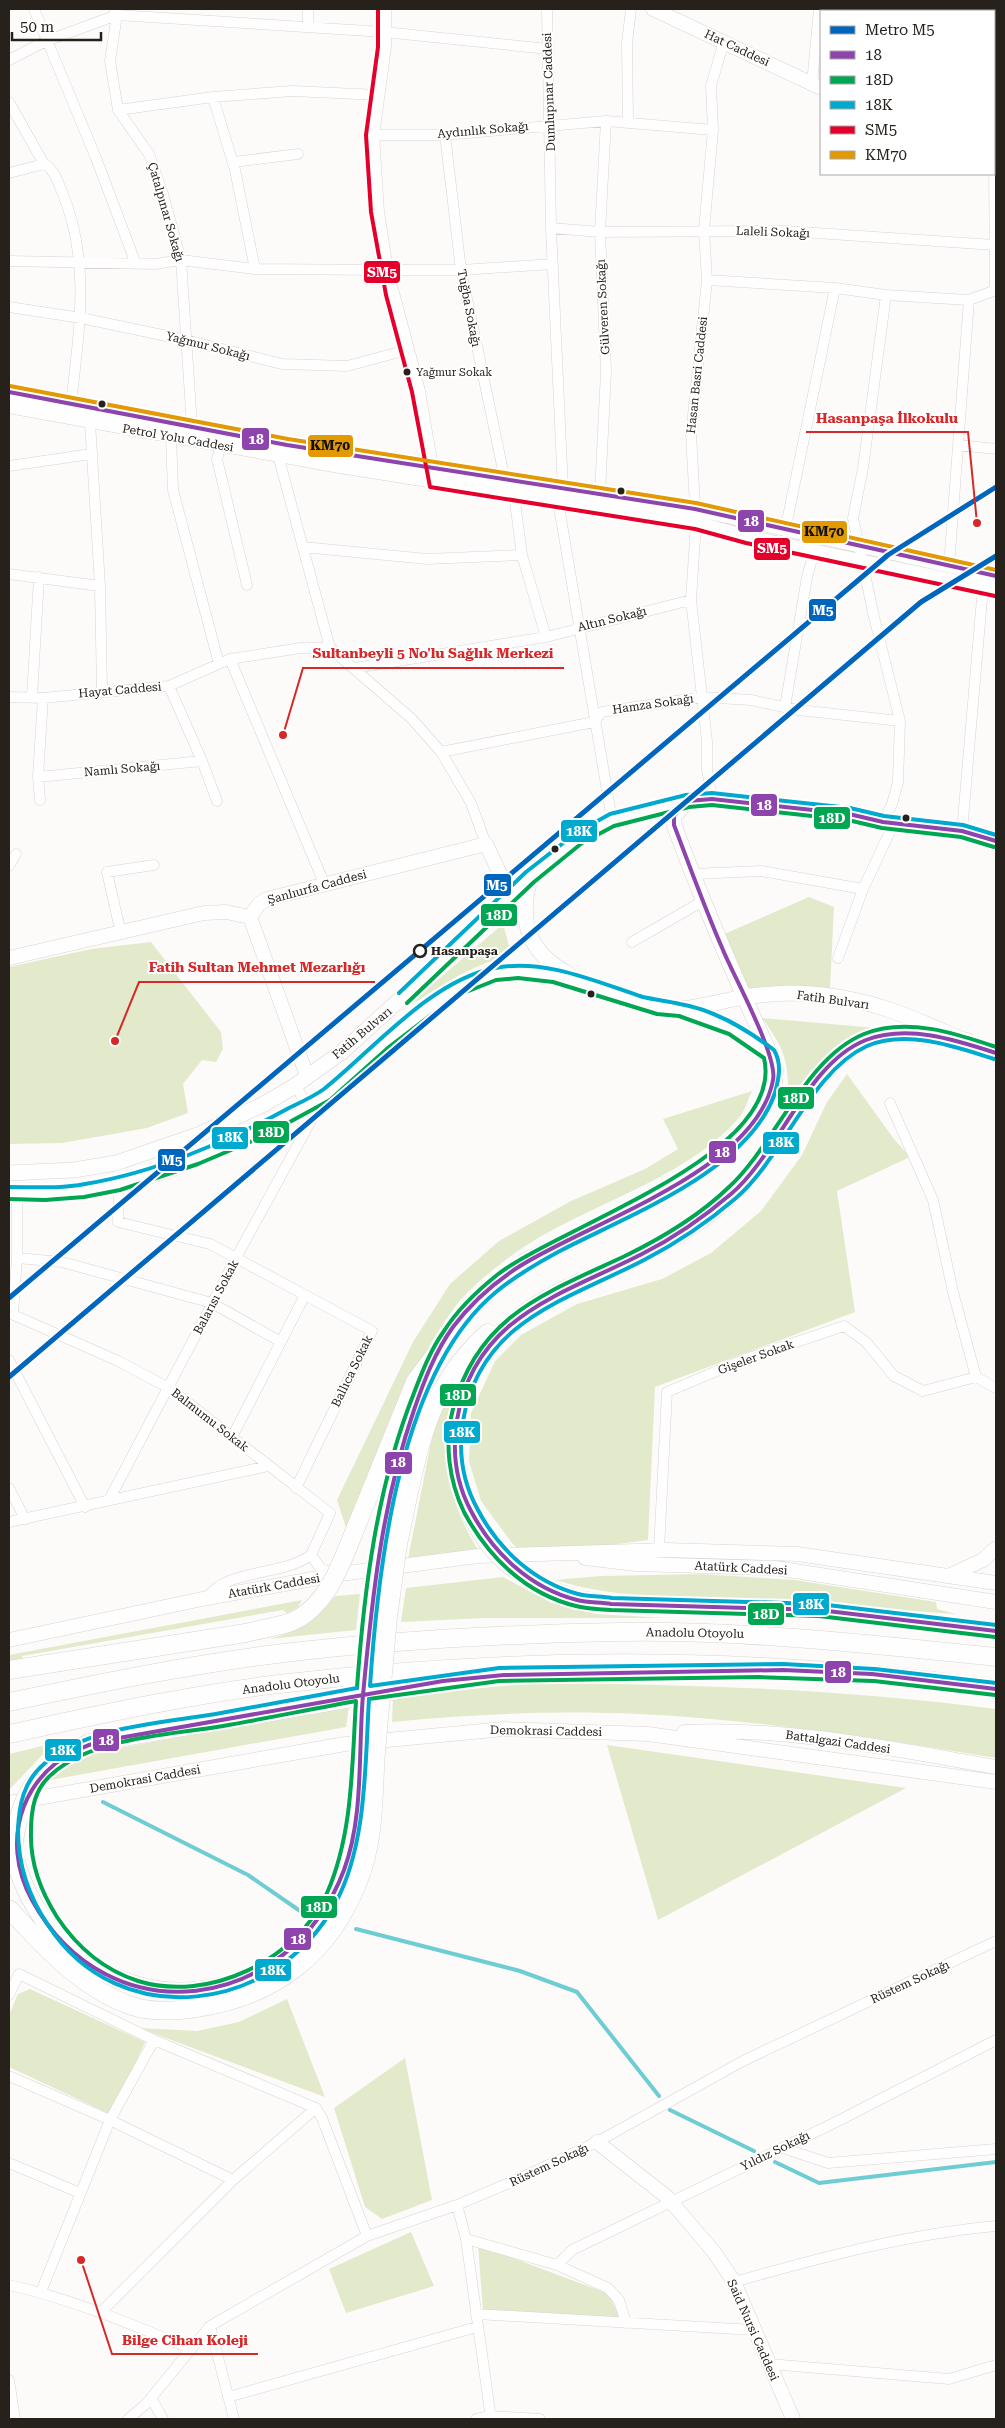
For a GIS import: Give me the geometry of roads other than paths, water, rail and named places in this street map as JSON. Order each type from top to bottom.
[{"type":"highway","points":[[9,1670],[246,1633],[292,1621],[315,1606],[330,1586],[415,1382],[468,1310],[499,1281],[553,1247],[685,1180],[722,1152],[757,1117],[768,1098],[773,1084],[774,1070],[770,1054],[732,1028],[680,1010]]},
{"type":"highway","points":[[9,1909],[47,1949],[76,1975],[105,1994],[134,2007],[172,2011],[214,2005],[250,1995],[284,1978],[316,1952],[338,1923],[359,1881],[369,1848],[367,1753],[370,1615],[426,1426],[443,1386],[456,1366],[484,1336],[564,1289],[660,1245],[699,1219],[736,1190],[762,1159],[820,1078],[846,1051],[864,1040],[900,1033],[967,1042]]},
{"type":"highway","points":[[522,1313],[487,1348],[462,1392],[454,1443],[458,1478],[468,1508],[486,1539],[508,1564],[544,1587],[577,1600],[611,1604],[819,1610],[994,1630]]},
{"type":"highway","points":[[390,1543],[400,1450],[422,1387],[444,1341]]},
{"type":"highway","name":"Anadolu Otoyolu","points":[[9,1702],[177,1670],[282,1653],[414,1640],[619,1632],[750,1635],[867,1643],[996,1657]]},
{"type":"highway","name":"Anadolu Otoyolu","points":[[9,1734],[191,1698],[277,1684],[402,1672],[640,1664],[827,1671],[923,1679],[996,1689]]},
{"type":"highway","points":[[367,1753],[348,1855],[336,1888],[309,1933],[274,1963],[243,1980],[202,1992],[166,1992],[130,1985],[88,1963],[56,1934],[28,1897],[17,1870],[13,1850],[16,1824],[29,1791],[36,1779],[65,1756],[89,1744],[407,1687],[485,1676],[827,1671]]},
{"type":"main road","points":[[384,9],[379,95],[372,135],[377,212],[386,270],[418,391],[431,467]]},
{"type":"main road","name":"Hat Caddesi","points":[[653,9],[817,86]]},
{"type":"main road","name":"Petrol Yolu Caddesi","points":[[9,392],[287,444],[505,480],[564,498],[600,493],[695,516],[814,552],[989,589]]},
{"type":"main road","name":"Petrol Yolu Caddesi","points":[[9,406],[278,456],[434,482],[514,494],[564,498],[695,516],[786,531],[996,576]]},
{"type":"main road","name":"Fatih Bulvarı","points":[[12,1173],[74,1170],[116,1164],[200,1134],[264,1104],[342,1052],[380,1019],[530,877],[579,838],[612,820],[688,801],[712,799],[849,814],[888,822],[962,831],[996,841]]},
{"type":"main road","points":[[688,801],[674,816],[674,825],[702,901],[743,997],[770,1054]]},
{"type":"main road","points":[[486,844],[511,896]]},
{"type":"main road","name":"Şanlıurfa Caddesi","points":[[250,917],[259,904],[267,898],[486,844]]},
{"type":"main road","points":[[530,877],[524,907],[530,938],[555,967],[594,987]]},
{"type":"main road","points":[[9,958],[121,934],[204,913],[226,912],[250,917],[301,1080]]},
{"type":"main road","name":"Fatih Bulvarı","points":[[13,1193],[45,1194],[84,1191],[119,1184],[234,1143],[307,1107],[326,1095],[385,1042],[453,990],[495,974],[518,972],[554,976],[659,1008],[680,1010],[743,997],[786,993],[846,999],[886,1009],[996,1053]]},
{"type":"main road","points":[[116,1164],[119,1184]]},
{"type":"main road","points":[[12,1173],[13,1193]]},
{"type":"main road","points":[[948,1576],[983,1560],[996,1548]]},
{"type":"main road","name":"Atatürk Caddesi","points":[[9,1640],[207,1598],[340,1574],[470,1557],[659,1550],[797,1554],[996,1583]]},
{"type":"main road","name":"Atatürk Caddesi","points":[[543,1554],[636,1564],[775,1568],[996,1602]]},
{"type":"main road","name":"Demokrasi Caddesi","points":[[9,1803],[345,1744],[504,1729],[648,1734],[996,1782]]},
{"type":"main road","name":"Battalgazi Caddesi","points":[[648,1734],[720,1730],[800,1734],[996,1766]]},
{"type":"main road","name":"Said Nursi Caddesi","points":[[597,2142],[671,2201],[714,2252],[734,2282],[793,2419]]},
{"type":"street","points":[[34,9],[96,158],[136,264]]},
{"type":"street","points":[[308,9],[308,27]]},
{"type":"street","name":"Dumlupınar Caddesi","points":[[547,9],[551,228],[564,498],[579,627],[612,820]]},
{"type":"street","points":[[628,123],[627,43],[631,9]]},
{"type":"street","points":[[817,86],[819,9]]},
{"type":"street","points":[[9,60],[46,41],[116,12],[384,32],[548,48]]},
{"type":"street","name":"Çatalpınar Sokağı","points":[[116,12],[110,61],[118,110],[149,154],[182,260],[192,426]]},
{"type":"street","name":"Hasan Basri Caddesi","points":[[712,799],[707,769],[707,741],[691,600],[695,516],[690,435],[707,280],[704,230],[713,130],[711,86],[724,41]]},
{"type":"street","points":[[118,110],[213,97],[292,90],[379,95]]},
{"type":"street","points":[[213,97],[233,162],[255,269]]},
{"type":"street","points":[[9,102],[44,164],[52,168],[71,213],[81,263],[81,318],[71,404]]},
{"type":"street","name":"Aydınlık Sokağı","points":[[372,135],[445,135],[550,124],[606,121],[713,130]]},
{"type":"street","name":"Gülveren Sokağı","points":[[600,493],[606,371],[600,232],[606,121]]},
{"type":"street","name":"Tuğba Sokağı","points":[[445,135],[461,270],[505,480]]},
{"type":"street","points":[[233,162],[298,154]]},
{"type":"street","points":[[707,280],[835,288],[886,296],[969,300],[996,290],[995,157]]},
{"type":"street","points":[[9,173],[44,164]]},
{"type":"street","name":"Laleli Sokağı","points":[[551,228],[600,232],[786,231],[995,245]]},
{"type":"street","points":[[9,262],[155,264],[182,260],[255,269],[386,270],[461,270],[553,264]]},
{"type":"street","points":[[786,531],[835,288]]},
{"type":"street","points":[[838,958],[888,822],[898,782],[900,721],[874,617],[853,518],[863,468],[886,296]]},
{"type":"street","points":[[949,566],[969,300]]},
{"type":"street","name":"Yağmur Sokağı","points":[[9,307],[81,318],[186,340],[282,364],[347,366],[406,350]]},
{"type":"street","points":[[90,422],[100,586],[102,691]]},
{"type":"street","points":[[171,436],[173,490],[219,664]]},
{"type":"street","points":[[221,445],[217,459],[247,585]]},
{"type":"street","points":[[958,445],[996,449]]},
{"type":"street","points":[[9,466],[91,454]]},
{"type":"street","points":[[278,456],[330,648],[355,668],[378,692],[412,719],[441,752],[471,804],[486,844]]},
{"type":"street","points":[[431,467],[434,482]]},
{"type":"street","points":[[514,494],[522,555],[546,637]]},
{"type":"street","points":[[303,547],[427,559],[522,555]]},
{"type":"street","points":[[785,707],[806,577],[814,552]]},
{"type":"street","points":[[9,574],[100,586]]},
{"type":"street","points":[[38,578],[38,777],[40,800]]},
{"type":"street","points":[[962,831],[989,589]]},
{"type":"street","name":"Altın Sokağı","points":[[355,668],[546,637],[579,627],[691,600]]},
{"type":"street","name":"Hayat Caddesi","points":[[9,697],[38,697],[168,686],[230,659],[301,648],[330,648]]},
{"type":"street","points":[[230,659],[324,884]]},
{"type":"street","points":[[168,686],[217,801]]},
{"type":"street","name":"Hamza Sokağı","points":[[441,752],[594,722],[602,712],[702,697],[751,700],[785,707],[900,721]]},
{"type":"street","name":"Namlı Sokağı","points":[[38,777],[202,762]]},
{"type":"street","points":[[9,866],[16,854]]},
{"type":"street","points":[[121,934],[107,872],[154,865]]},
{"type":"street","points":[[693,874],[761,871],[863,889]]},
{"type":"street","points":[[632,942],[702,901]]},
{"type":"street","points":[[301,1080],[307,1107],[305,1132]]},
{"type":"street","name":"Balarısı Sokak","points":[[109,1500],[170,1388],[236,1258],[326,1095]]},
{"type":"street","points":[[890,1103],[933,1200],[953,1292],[976,1377],[996,1388]]},
{"type":"street","points":[[119,1184],[118,1222],[210,1244],[306,1295],[232,1437]]},
{"type":"street","points":[[11,1313],[17,1258],[13,1193]]},
{"type":"street","points":[[17,1258],[62,1262],[212,1303],[281,1342]]},
{"type":"street","name":"Ballıca Sokak","points":[[296,1488],[372,1331],[306,1295]]},
{"type":"street","name":"Balmumu Sokak","points":[[11,1313],[116,1360],[170,1388],[330,1513],[311,1555]]},
{"type":"street","name":"Gişeler Sokak","points":[[659,1550],[667,1392],[744,1360],[844,1326],[866,1342],[894,1376],[923,1391],[976,1377]]},
{"type":"street","points":[[9,1360],[85,1506]]},
{"type":"street","points":[[9,1522],[268,1466]]},
{"type":"street","points":[[9,1488],[24,1519]]},
{"type":"street","points":[[207,1598],[213,1589],[233,1579],[299,1564],[311,1555],[321,1569],[340,1574]]},
{"type":"street","name":"Rüstem Sokağı","points":[[128,2419],[151,2398],[210,2326],[367,2236],[457,2205],[597,2142],[743,2061],[996,1941]]},
{"type":"street","points":[[9,1995],[19,1974],[154,2040],[316,2108],[322,2118],[367,2236]]},
{"type":"street","points":[[41,2292],[110,2120],[154,2040]]},
{"type":"street","name":"Yıldız Sokağı","points":[[556,2265],[572,2250],[782,2148],[996,2040]]},
{"type":"street","points":[[9,2076],[110,2120],[234,2180]]},
{"type":"street","points":[[101,2312],[234,2180],[316,2108]]},
{"type":"street","points":[[782,2148],[828,2164],[996,2149]]},
{"type":"street","points":[[9,2163],[80,2193]]},
{"type":"street","points":[[457,2205],[466,2239],[491,2418]]},
{"type":"street","points":[[734,2282],[805,2262],[952,2230],[996,2226]]},
{"type":"street","points":[[466,2239],[556,2265],[608,2288],[619,2300],[626,2323]]},
{"type":"street","points":[[9,2285],[41,2292],[101,2312],[191,2349]]},
{"type":"street","points":[[476,2314],[754,2330]]},
{"type":"street","points":[[210,2326],[234,2419]]},
{"type":"street","points":[[228,2397],[478,2327]]},
{"type":"street","points":[[769,2364],[949,2379],[996,2365]]},
{"type":"street","points":[[9,2380],[15,2419]]},
{"type":"street","points":[[151,2398],[163,2419]]},
{"type":"street","points":[[476,2419],[540,2419]]},
{"type":"waterway","points":[[103,1802],[248,1875],[303,1913]]},
{"type":"waterway","points":[[356,1929],[520,1971],[577,1992],[659,2096]]},
{"type":"waterway","points":[[670,2110],[754,2151]]},
{"type":"waterway","points":[[775,2162],[819,2183],[996,2162]]},
{"type":"metro line","name":"M5","points":[[9,1298],[888,555],[996,487]]},
{"type":"metro line","name":"M5","points":[[9,1377],[921,602],[996,556]]},
{"type":"place","name":"Yağmur Sokak","points":[[407,372]]},
{"type":"place","name":"Hasanpaşa İlkokulu","points":[[977,523]]},
{"type":"place","name":"Sultanbeyli 5 No'lu Sağlık Merkezi","points":[[283,735]]},
{"type":"place","name":"Hasanpaşa","points":[[420,951]]},
{"type":"place","name":"Fatih Sultan Mehmet Mezarlığı","points":[[115,1041]]},
{"type":"place","name":"Bilge Cihan Koleji","points":[[81,2260]]}]
